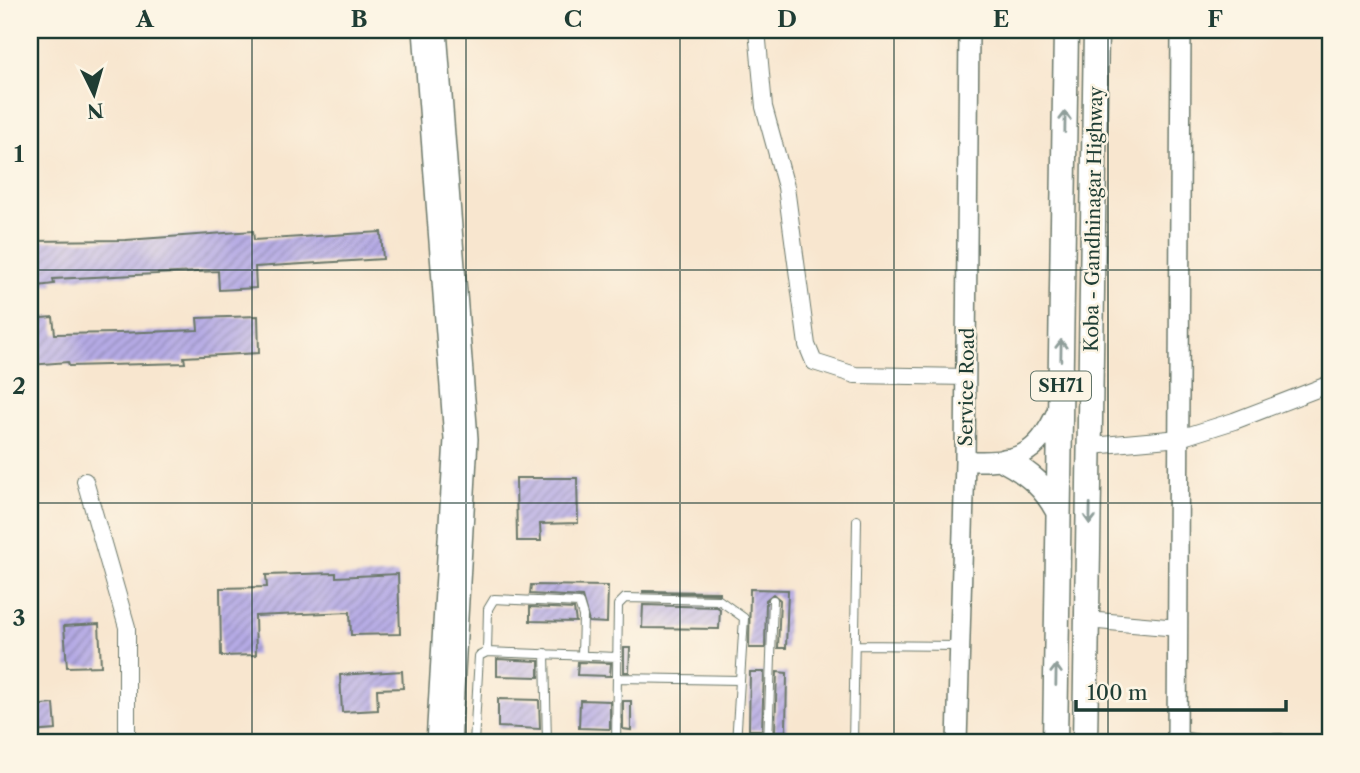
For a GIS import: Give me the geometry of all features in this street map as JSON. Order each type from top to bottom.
[{"type":"main road","name":"SH71","points":[[1055,743],[1066,30]]},
{"type":"main road","name":"Koba - Gandhinagar Highway","points":[[1085,743],[1092,446],[1090,311],[1096,30]]},
{"type":"main road","points":[[1006,461],[1026,472],[1047,490],[1059,512]]},
{"type":"street","points":[[423,30],[454,439],[436,743]]},
{"type":"street","points":[[437,30],[468,439],[451,743]]},
{"type":"street","points":[[757,30],[764,107],[786,187],[807,345],[814,362],[855,375],[967,377]]},
{"type":"street","name":"Service Road","points":[[957,743],[967,377],[970,30]]},
{"type":"street","points":[[1181,30],[1177,741],[1199,743]]},
{"type":"street","points":[[1092,446],[1180,438],[1234,421],[1330,384]]},
{"type":"street","points":[[965,461],[1006,461],[1023,455],[1049,431],[1060,404]]},
{"type":"street","points":[[85,481],[127,627],[127,743]]},
{"type":"street","points":[[1087,620],[1178,628]]},
{"type":"lane","points":[[853,743],[857,520]]},
{"type":"lane","points":[[616,743],[618,605],[625,598],[719,600],[744,618],[736,743]]},
{"type":"lane","points":[[487,652],[488,609],[494,599],[579,603],[583,616],[582,655]]},
{"type":"lane","points":[[768,743],[773,600]]},
{"type":"lane","points":[[855,645],[959,646]]},
{"type":"lane","points":[[474,743],[479,656],[487,652],[617,657]]},
{"type":"lane","points":[[545,653],[547,743]]},
{"type":"lane","points":[[618,678],[740,680]]},
{"type":"building","points":[[253,231],[254,240],[381,232],[383,259],[255,267],[256,288],[219,290],[218,271],[53,279],[54,284],[30,287],[30,241],[126,240]]},
{"type":"building","points":[[258,316],[259,353],[184,357],[185,363],[69,366],[68,362],[30,365],[30,319],[53,317],[55,334],[198,330],[197,318]]},
{"type":"building","points":[[516,478],[577,478],[578,523],[540,524],[541,541],[517,541]]},
{"type":"building","points":[[336,573],[336,577],[398,574],[400,634],[351,635],[350,612],[255,616],[256,655],[221,656],[220,588],[267,587],[266,575]]},
{"type":"building","points":[[531,585],[608,586],[607,623],[589,622],[582,597],[530,594]]},
{"type":"building","points":[[750,589],[788,590],[786,648],[778,648],[780,600],[773,594],[766,600],[765,648],[749,648]]},
{"type":"building","points":[[643,592],[720,592],[720,594]]},
{"type":"building","points":[[643,605],[717,607],[720,609],[719,629],[642,628]]},
{"type":"building","points":[[530,607],[574,609],[576,622],[530,621]]},
{"type":"building","points":[[99,624],[101,666],[67,667],[64,626]]},
{"type":"building","points":[[624,648],[630,648],[629,672],[624,672]]},
{"type":"building","points":[[497,659],[539,661],[539,677],[497,676]]},
{"type":"building","points":[[578,662],[611,663],[610,676],[577,675]]},
{"type":"building","points":[[402,671],[403,688],[377,689],[378,710],[342,712],[340,675]]},
{"type":"building","points":[[750,672],[764,672],[762,730],[749,730]]},
{"type":"building","points":[[777,672],[787,673],[786,731],[775,731]]},
{"type":"building","points":[[498,699],[539,700],[540,729],[498,727]]},
{"type":"building","points":[[580,700],[610,701],[610,729],[579,728]]},
{"type":"building","points":[[623,701],[631,701],[631,730],[623,729]]},
{"type":"building","points":[[54,704],[56,730],[30,732],[30,706]]}]
